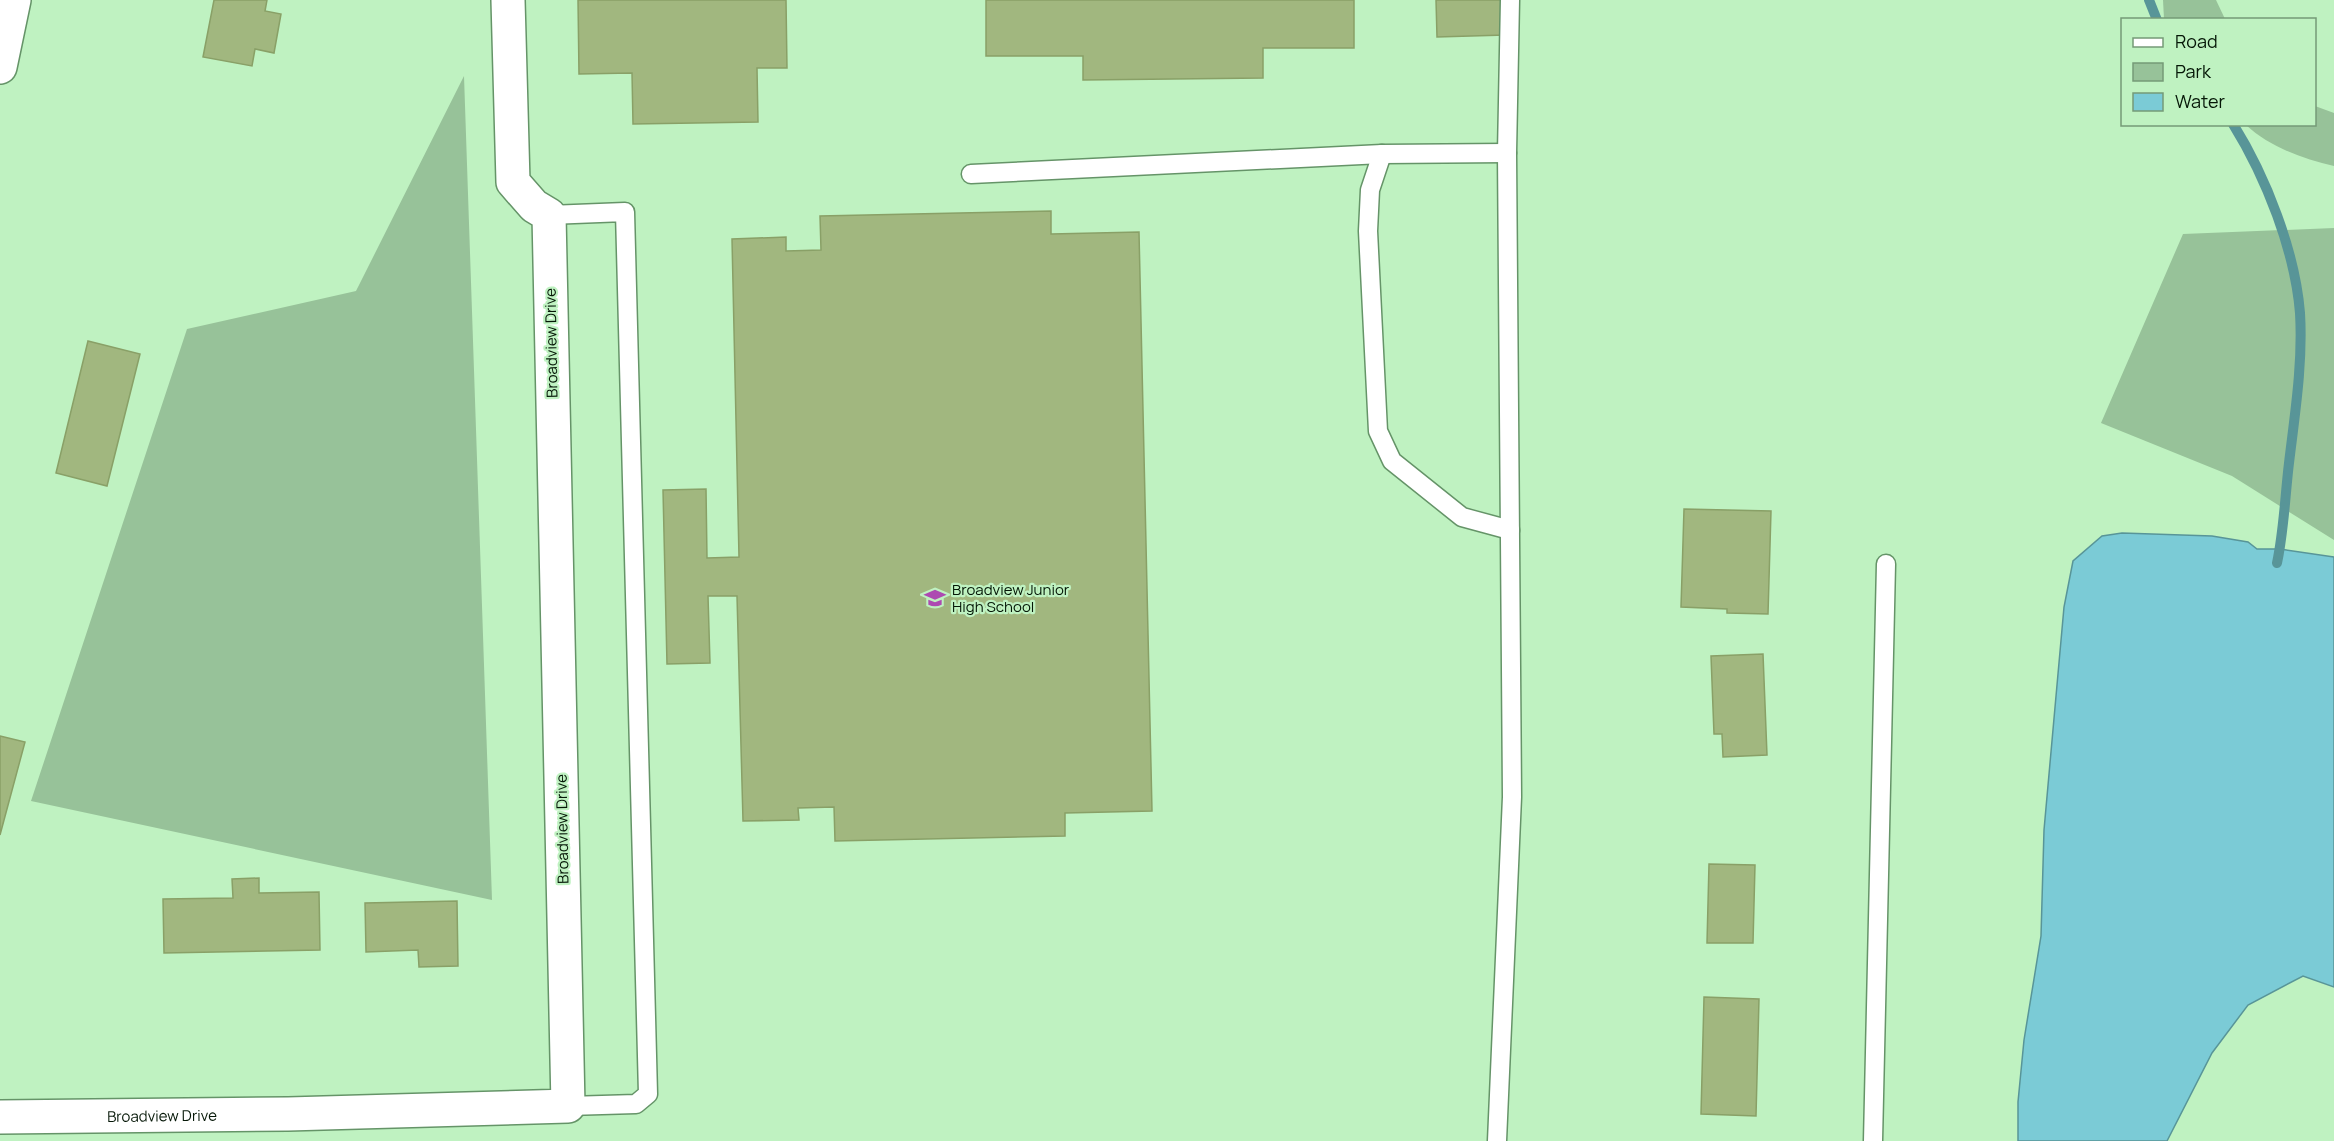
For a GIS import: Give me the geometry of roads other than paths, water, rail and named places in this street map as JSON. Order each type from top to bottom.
[{"type":"street","points":[[0,67],[14,0]]},
{"type":"street","points":[[508,0],[513,182],[534,206],[549,215]]},
{"type":"street","name":"Broadview Drive","points":[[0,1117],[288,1114],[568,1106],[549,215]]},
{"type":"lane","points":[[1497,1141],[1512,797],[1508,153],[1510,0]]},
{"type":"lane","points":[[971,174],[1382,154],[1508,153]]},
{"type":"lane","points":[[1382,154],[1370,190],[1368,231],[1378,431],[1392,461],[1462,517],[1510,530]]},
{"type":"lane","points":[[549,215],[625,212],[648,1095],[636,1104],[568,1106]]},
{"type":"lane","points":[[1873,1141],[1886,564]]},
{"type":"water","points":[[2122,533],[2212,536],[2248,542],[2257,549],[2280,549],[2334,557],[2334,987],[2303,976],[2248,1005],[2212,1053],[2167,1141],[2018,1141],[2018,1102],[2024,1040],[2041,936],[2044,830],[2064,607],[2073,561],[2102,536]]},
{"type":"waterway","points":[[2149,0],[2156,18]]},
{"type":"waterway","points":[[2234,126],[2257,167],[2277,215],[2292,265],[2300,313],[2298,388],[2277,563]]},
{"type":"place","name":"Broadview Junior High School","points":[[935,598]]}]
